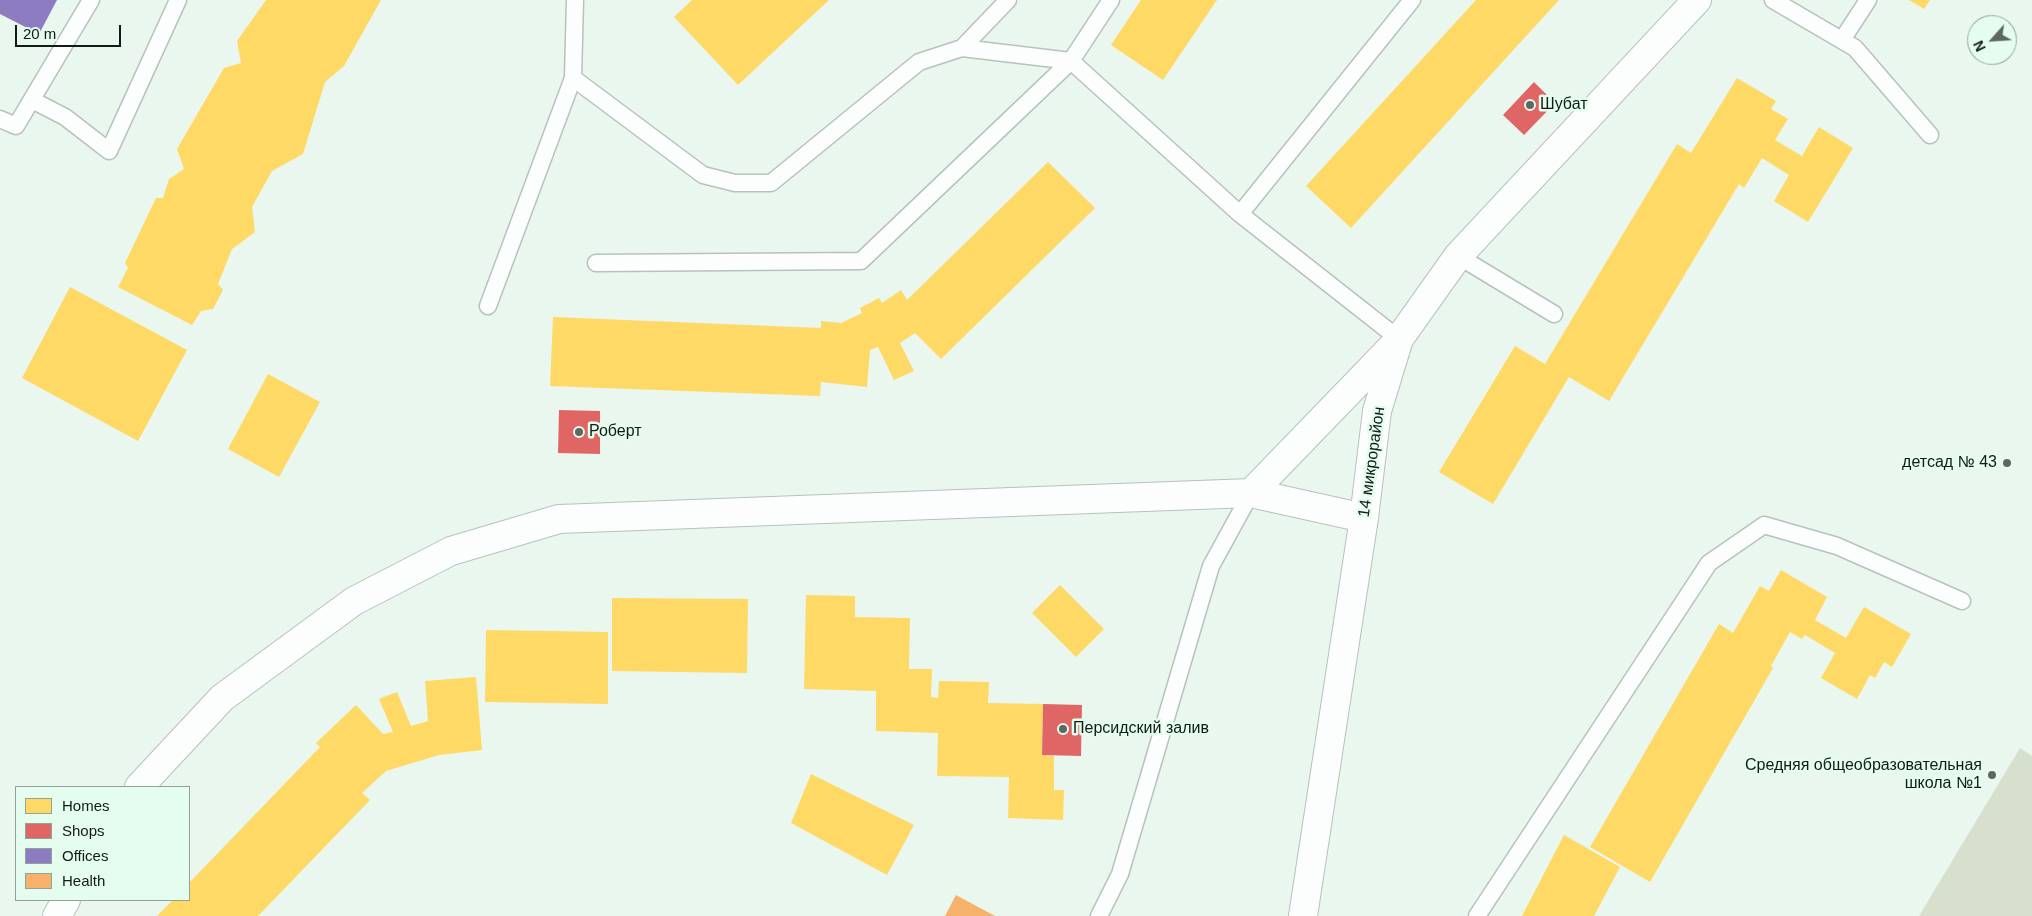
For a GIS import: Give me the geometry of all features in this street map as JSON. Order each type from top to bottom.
[{"type":"street","name":"14 микрорайон","points":[[1303,916],[1364,518],[1377,411],[1399,339],[1458,256],[1697,0]]},
{"type":"street","points":[[1251,493],[1399,339]]},
{"type":"street","points":[[140,786],[222,698],[354,601],[451,552],[559,519],[1251,493],[1364,518]]},
{"type":"street","points":[[57,916],[65,901]]},
{"type":"lane","points":[[0,119],[16,126],[92,0]]},
{"type":"lane","points":[[32,100],[65,117],[109,151],[178,0]]},
{"type":"lane","points":[[488,306],[573,78],[575,0]]},
{"type":"lane","points":[[962,48],[1008,0]]},
{"type":"lane","points":[[596,263],[861,261],[1071,61],[1111,0]]},
{"type":"lane","points":[[1240,214],[1412,0]]},
{"type":"lane","points":[[1773,0],[1855,48],[1930,135]]},
{"type":"lane","points":[[1842,40],[1868,0]]},
{"type":"lane","points":[[573,78],[703,175],[735,182],[771,183],[919,62],[962,48],[1071,61],[1240,214],[1399,339]]},
{"type":"lane","points":[[1458,256],[1554,314]]},
{"type":"lane","points":[[1098,916],[1120,874],[1210,566],[1251,493]]},
{"type":"lane","points":[[1477,916],[1709,563],[1764,525],[1837,546],[1962,600]]},
{"type":"green space","points":[[2020,748],[2032,756],[2032,916],[1919,916]]},
{"type":"building: Homes","points":[[266,0],[381,0],[344,66],[325,82],[303,154],[272,171],[252,207],[255,232],[232,249],[218,284],[223,290],[213,309],[201,311],[192,325],[118,287],[128,268],[125,263],[156,198],[163,198],[169,179],[184,169],[177,149],[224,68],[241,63],[237,41]]},
{"type":"building: Homes","points":[[692,0],[829,0],[738,85],[674,17]]},
{"type":"building: Homes","points":[[1141,0],[1217,0],[1163,80],[1111,45]]},
{"type":"building: Homes","points":[[1476,0],[1559,0],[1351,228],[1306,186]]},
{"type":"building: Homes","points":[[1909,0],[1930,0],[1924,9]]},
{"type":"building: Homes","points":[[1737,78],[1776,101],[1771,109],[1788,119],[1775,140],[1802,156],[1819,127],[1853,148],[1808,222],[1774,201],[1789,175],[1762,158],[1744,188],[1739,184],[1609,401],[1569,377],[1493,504],[1439,472],[1515,346],[1545,364],[1677,144],[1691,153]]},
{"type":"building: Homes","points":[[1048,162],[1095,208],[941,359],[915,333],[900,343],[914,371],[894,380],[878,347],[870,350],[867,387],[821,382],[820,396],[550,386],[553,317],[821,328],[821,321],[841,323],[862,313],[860,308],[879,298],[882,303],[901,290],[907,300]]},
{"type":"building: Homes","points":[[70,287],[187,350],[138,441],[22,378]]},
{"type":"building: Homes","points":[[268,374],[320,402],[279,477],[228,449]]},
{"type":"building: Homes","points":[[1781,570],[1827,597],[1815,620],[1846,638],[1864,607],[1911,634],[1892,667],[1884,662],[1875,678],[1870,675],[1857,699],[1821,678],[1835,653],[1805,635],[1802,639],[1790,632],[1771,666],[1773,668],[1650,882],[1590,847],[1719,624],[1733,633],[1760,586],[1769,591]]},
{"type":"building: Homes","points":[[1060,585],[1104,629],[1076,657],[1032,613]]},
{"type":"building: Homes","points":[[806,595],[855,596],[855,617],[910,618],[909,669],[932,669],[931,697],[938,698],[939,681],[989,682],[988,703],[1043,704],[1042,755],[1054,756],[1054,790],[1064,790],[1063,820],[1008,818],[1009,777],[937,776],[938,733],[876,731],[876,691],[804,689]]},
{"type":"building: Homes","points":[[612,598],[748,599],[747,673],[612,671]]},
{"type":"building: Homes","points":[[486,630],[608,632],[608,704],[485,702]]},
{"type":"building: Homes","points":[[476,677],[482,750],[439,755],[386,771],[362,793],[370,800],[258,916],[157,916],[172,901],[190,901],[190,882],[320,747],[316,743],[356,705],[383,734],[393,732],[379,699],[397,692],[411,726],[428,721],[425,681]]},
{"type":"building: Homes","points":[[811,774],[914,825],[887,875],[791,823]]},
{"type":"building: Homes","points":[[1564,835],[1620,867],[1594,916],[1522,916]]},
{"type":"building: Shops","points":[[1534,82],[1555,103],[1524,135],[1503,115]]},
{"type":"building: Shops","points":[[559,410],[600,411],[600,454],[558,453]]},
{"type":"building: Shops","points":[[1043,704],[1082,705],[1081,756],[1042,755]]},
{"type":"building: Offices","points":[[0,0],[57,0],[39,34],[0,14]]},
{"type":"building: Health","points":[[956,895],[995,916],[945,916]]},
{"type":"place","name":"Шубат","points":[[1530,105]]},
{"type":"place","name":"Роберт","points":[[579,432]]},
{"type":"place","name":"детсад № 43","points":[[2007,463]]},
{"type":"place","name":"Персидский залив","points":[[1063,729]]},
{"type":"place","name":"Средняя общеобразовательная школа №1","points":[[1992,775]]}]
